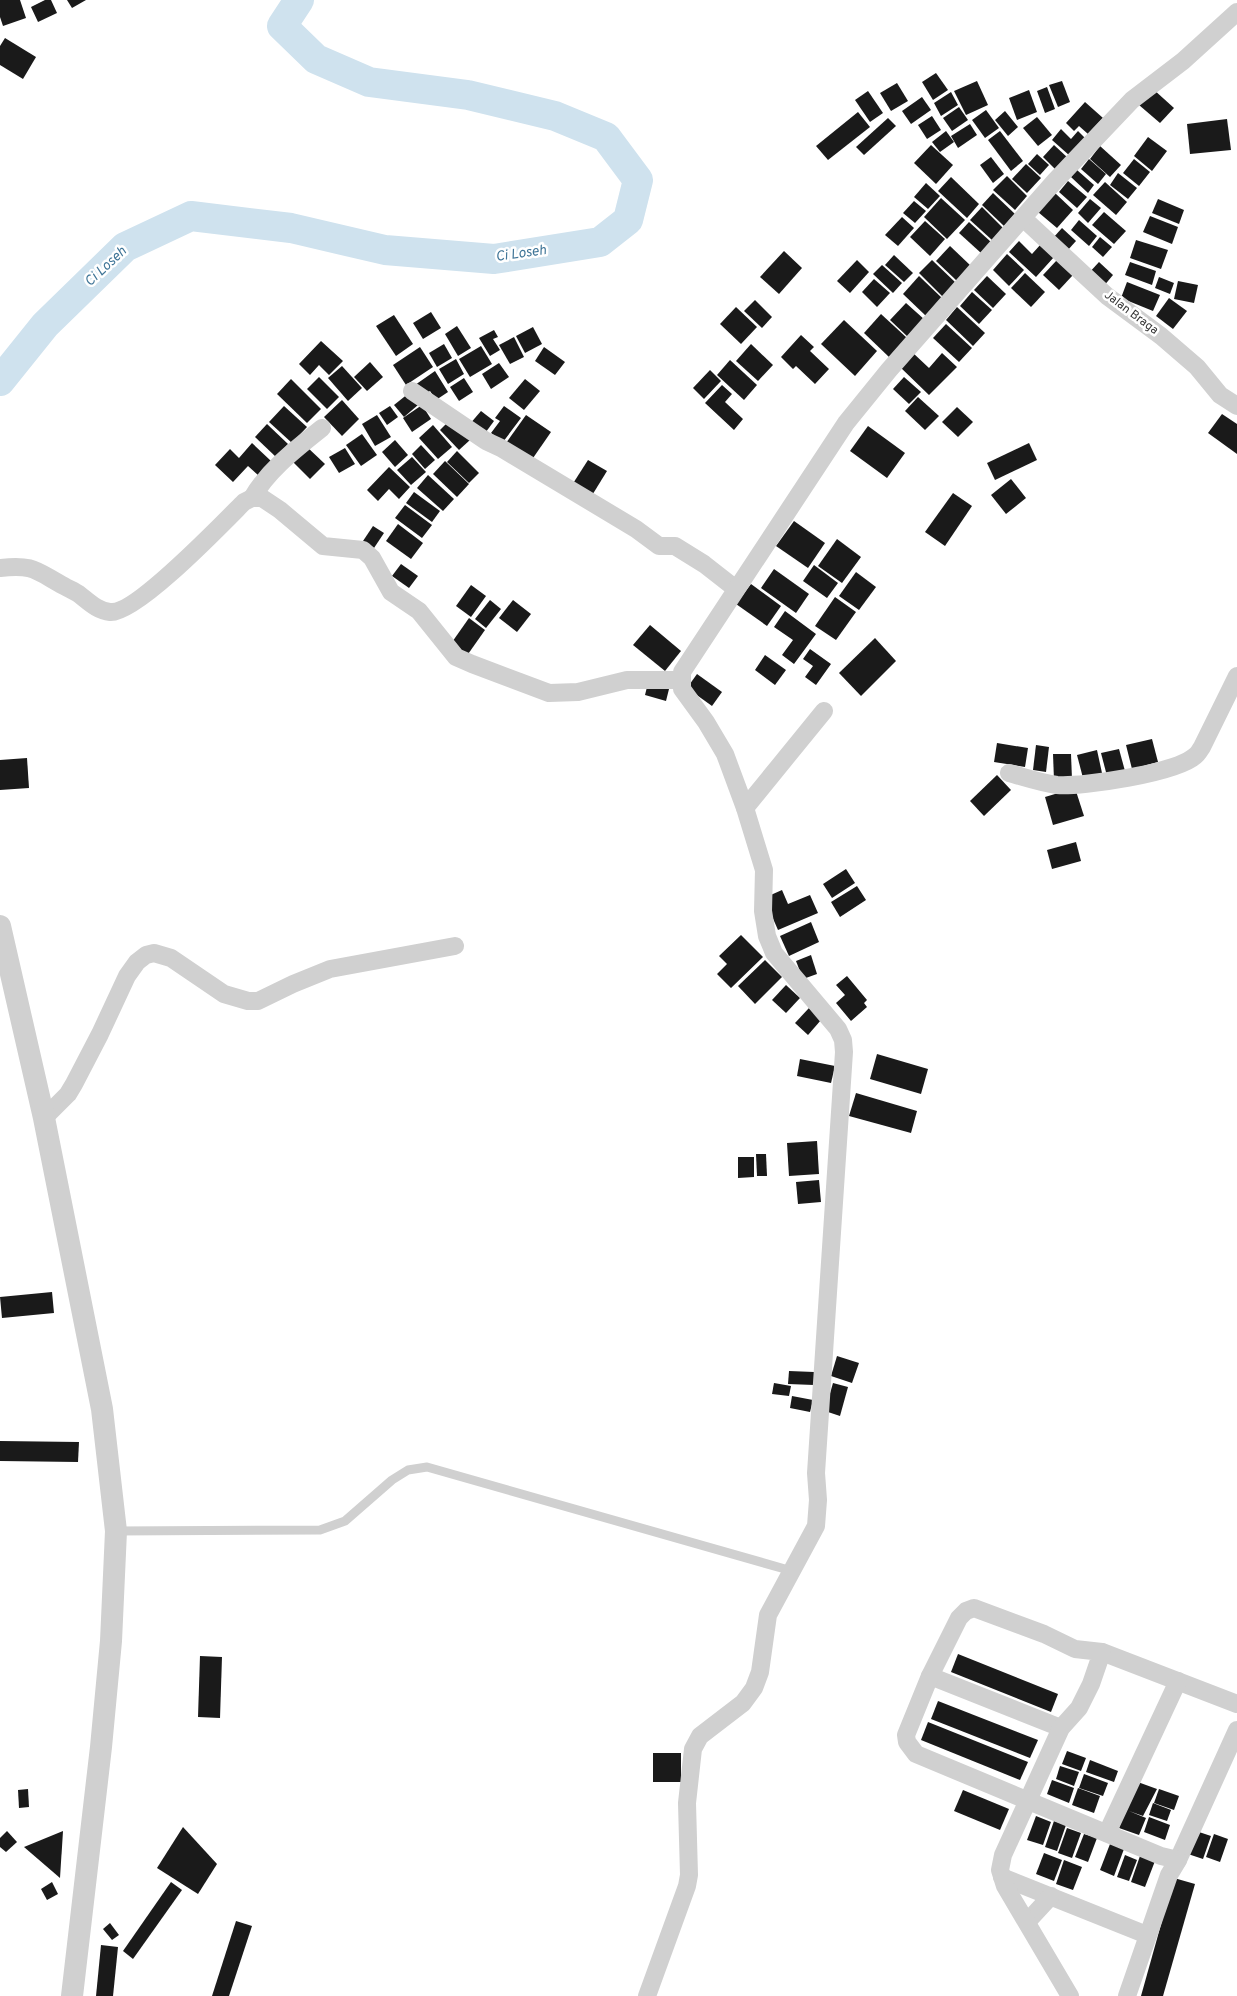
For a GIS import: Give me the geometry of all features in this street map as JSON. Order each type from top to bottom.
[{"type":"street","points":[[647,1996],[687,1886],[689,1874],[687,1803],[693,1749],[700,1736],[743,1703],[754,1688],[760,1672],[768,1615],[813,1534],[818,1518],[816,1473],[844,1052],[838,1029],[774,953],[770,945],[763,911],[764,870],[745,808],[724,754],[706,722],[682,689],[681,680],[685,665],[846,424],[889,370],[1024,219],[1055,181],[1132,100],[1183,60],[1237,12]]},
{"type":"street","name":"Jalan Braga","points":[[1024,219],[1107,296],[1162,336],[1197,367],[1220,395],[1237,406]]},
{"type":"street","points":[[412,391],[486,441],[501,448],[628,524],[656,544],[675,546],[704,564],[736,589]]},
{"type":"street","points":[[252,498],[262,481],[278,464],[322,428]]},
{"type":"street","points":[[0,568],[24,567],[41,571],[97,607],[109,612],[119,612],[139,599],[176,568],[244,502],[252,498],[262,498],[280,510],[324,546],[363,550],[372,558],[391,592],[419,611],[456,657],[472,664],[549,693],[578,692],[627,680],[681,680]]},
{"type":"street","points":[[1009,773],[1058,785],[1096,782],[1154,773],[1188,760],[1195,757],[1202,748],[1237,676]]},
{"type":"street","points":[[745,808],[824,711]]},
{"type":"street","points":[[0,926],[44,1118],[102,1409],[116,1531],[111,1641],[101,1747],[72,1996]]},
{"type":"street","points":[[44,1118],[68,1094],[100,1034],[127,976],[137,962],[146,955],[154,953],[171,958],[224,994],[248,1001],[258,1001],[330,969],[456,946]]},
{"type":"street","points":[[1178,1860],[1161,1856],[916,1754],[910,1748],[906,1735],[930,1676],[959,1618],[966,1611],[974,1608],[1044,1634],[1075,1649],[1102,1652],[1237,1704]]},
{"type":"street","points":[[1070,1996],[1005,1886],[1000,1870],[1003,1854],[1061,1728],[1079,1708],[1094,1678],[1102,1652]]},
{"type":"street","points":[[930,1676],[1061,1728]]},
{"type":"street","points":[[1107,1833],[1178,1681]]},
{"type":"street","points":[[1126,1996],[1170,1875],[1237,1730]]},
{"type":"street","points":[[1002,1877],[1147,1934]]},
{"type":"street","points":[[1026,1922],[1051,1896]]},
{"type":"lane","points":[[116,1531],[320,1530],[345,1521],[392,1480],[408,1470],[427,1467],[792,1571]]},
{"type":"building","points":[[0,0],[20,0],[26,18],[3,26],[0,17]]},
{"type":"building","points":[[45,0],[51,0],[57,13],[38,22],[31,7]]},
{"type":"building","points":[[67,0],[86,0],[72,8]]},
{"type":"building","points":[[5,38],[36,57],[23,79],[0,65],[0,46]]},
{"type":"building","points":[[936,73],[948,90],[933,100],[922,82]]},
{"type":"building","points":[[977,81],[988,105],[966,115],[954,91]]},
{"type":"building","points":[[1062,81],[1070,102],[1058,107],[1049,85]]},
{"type":"building","points":[[897,83],[908,101],[891,111],[880,93]]},
{"type":"building","points":[[1047,87],[1055,109],[1045,113],[1037,91]]},
{"type":"building","points":[[1153,89],[1174,108],[1160,123],[1139,105]]},
{"type":"building","points":[[1029,90],[1037,112],[1017,120],[1009,98]]},
{"type":"building","points":[[868,91],[883,113],[870,122],[855,100]]},
{"type":"building","points":[[951,92],[958,105],[941,116],[934,103]]},
{"type":"building","points":[[922,97],[931,110],[911,124],[902,111]]},
{"type":"building","points":[[1085,102],[1103,118],[1088,134],[1079,126],[1074,131],[1066,123]]},
{"type":"building","points":[[959,107],[968,120],[952,131],[943,118]]},
{"type":"building","points":[[986,110],[999,128],[985,138],[972,120]]},
{"type":"building","points":[[1005,111],[1018,127],[1008,136],[995,120]]},
{"type":"building","points":[[858,112],[870,127],[828,160],[816,146]]},
{"type":"building","points":[[932,116],[941,130],[927,139],[918,125]]},
{"type":"building","points":[[1037,117],[1052,135],[1038,146],[1023,128]]},
{"type":"building","points":[[888,118],[896,126],[864,155],[856,147]]},
{"type":"building","points":[[1227,119],[1231,150],[1190,154],[1187,124]]},
{"type":"building","points":[[970,124],[977,135],[958,148],[951,136]]},
{"type":"building","points":[[1061,129],[1071,139],[1078,131],[1086,139],[1070,156],[1052,140]]},
{"type":"building","points":[[946,131],[954,142],[940,152],[932,142]]},
{"type":"building","points":[[1000,131],[1023,161],[1011,171],[988,140]]},
{"type":"building","points":[[1148,137],[1167,151],[1152,171],[1134,156]]},
{"type":"building","points":[[931,145],[953,165],[936,184],[914,163]]},
{"type":"building","points":[[1054,145],[1068,158],[1057,171],[1043,157]]},
{"type":"building","points":[[1100,146],[1121,165],[1110,177],[1090,159]]},
{"type":"building","points":[[1037,154],[1049,165],[1040,175],[1028,164]]},
{"type":"building","points":[[991,157],[1004,174],[993,183],[980,165]]},
{"type":"building","points":[[1089,159],[1106,174],[1098,184],[1081,169]]},
{"type":"building","points":[[1134,159],[1150,172],[1139,186],[1123,173]]},
{"type":"building","points":[[1026,164],[1041,178],[1027,193],[1012,179]]},
{"type":"building","points":[[1077,170],[1094,185],[1088,193],[1071,177]]},
{"type":"building","points":[[1118,173],[1137,188],[1128,199],[1110,185]]},
{"type":"building","points":[[1007,176],[1027,196],[1015,210],[993,190]]},
{"type":"building","points":[[951,177],[979,204],[967,218],[938,191]]},
{"type":"building","points":[[1068,181],[1087,197],[1077,208],[1059,192]]},
{"type":"building","points":[[1105,182],[1127,202],[1116,215],[1093,195]]},
{"type":"building","points":[[926,183],[940,196],[928,209],[914,197]]},
{"type":"building","points":[[993,193],[1015,214],[1004,226],[982,205]]},
{"type":"building","points":[[1055,193],[1073,210],[1057,228],[1038,212]]},
{"type":"building","points":[[941,198],[965,220],[947,239],[924,217]]},
{"type":"building","points":[[1090,199],[1101,208],[1088,223],[1078,213]]},
{"type":"building","points":[[1158,199],[1184,210],[1179,224],[1152,213]]},
{"type":"building","points":[[914,201],[926,211],[915,223],[903,213]]},
{"type":"building","points":[[982,207],[1003,228],[992,240],[970,220]]},
{"type":"building","points":[[1104,212],[1126,231],[1114,244],[1092,225]]},
{"type":"building","points":[[1150,216],[1178,227],[1172,244],[1143,232]]},
{"type":"building","points":[[902,217],[914,228],[898,246],[885,235]]},
{"type":"building","points":[[1079,220],[1097,236],[1089,246],[1071,230]]},
{"type":"building","points":[[925,221],[945,239],[930,256],[910,237]]},
{"type":"building","points":[[969,222],[991,242],[981,253],[959,233]]},
{"type":"building","points":[[1062,228],[1076,241],[1067,251],[1053,238]]},
{"type":"building","points":[[1100,237],[1112,247],[1103,257],[1092,247]]},
{"type":"building","points":[[1136,240],[1168,250],[1161,269],[1130,258]]},
{"type":"building","points":[[1019,241],[1032,254],[1041,244],[1054,257],[1036,277],[1009,252]]},
{"type":"building","points":[[950,246],[971,266],[957,281],[936,261]]},
{"type":"building","points":[[784,251],[802,268],[779,294],[760,277]]},
{"type":"building","points":[[1007,254],[1024,270],[1009,286],[993,270]]},
{"type":"building","points":[[894,255],[913,273],[904,282],[885,265]]},
{"type":"building","points":[[857,260],[869,272],[850,293],[837,281]]},
{"type":"building","points":[[932,260],[956,283],[943,297],[919,273]]},
{"type":"building","points":[[1057,260],[1073,275],[1059,290],[1043,275]]},
{"type":"building","points":[[1099,262],[1113,275],[1103,287],[1088,274]]},
{"type":"building","points":[[1130,262],[1156,271],[1152,285],[1125,275]]},
{"type":"building","points":[[882,265],[902,283],[893,293],[873,274]]},
{"type":"building","points":[[1025,273],[1045,292],[1031,307],[1011,288]]},
{"type":"building","points":[[919,276],[943,299],[926,316],[903,294]]},
{"type":"building","points":[[987,276],[1006,294],[993,308],[974,290]]},
{"type":"building","points":[[1159,277],[1174,283],[1170,294],[1155,288]]},
{"type":"building","points":[[874,279],[890,293],[877,307],[862,292]]},
{"type":"building","points":[[1178,281],[1198,285],[1194,303],[1174,299]]},
{"type":"building","points":[[1127,282],[1160,295],[1153,311],[1121,298]]},
{"type":"building","points":[[972,292],[992,310],[979,324],[960,306]]},
{"type":"building","points":[[1169,298],[1187,311],[1173,329],[1156,316]]},
{"type":"building","points":[[755,300],[772,317],[762,328],[744,311]]},
{"type":"building","points":[[906,303],[925,320],[909,338],[890,320]]},
{"type":"building","points":[[736,307],[757,327],[741,344],[720,324]]},
{"type":"building","points":[[957,307],[985,333],[973,346],[946,320]]},
{"type":"building","points":[[431,312],[441,328],[423,339],[413,323]]},
{"type":"building","points":[[881,314],[907,338],[889,357],[864,333]]},
{"type":"building","points":[[394,315],[413,344],[396,356],[376,326]]},
{"type":"building","points":[[844,320],[877,351],[855,376],[821,344]]},
{"type":"building","points":[[946,324],[972,348],[959,362],[933,338]]},
{"type":"building","points":[[457,326],[471,348],[458,356],[445,334]]},
{"type":"building","points":[[533,327],[542,344],[525,353],[516,336]]},
{"type":"building","points":[[494,330],[498,337],[493,339],[500,350],[490,356],[479,338]]},
{"type":"building","points":[[801,335],[814,347],[810,351],[829,369],[815,384],[796,366],[793,369],[781,357]]},
{"type":"building","points":[[514,337],[524,357],[510,364],[499,345]]},
{"type":"building","points":[[321,341],[343,361],[329,375],[319,365],[310,375],[299,364]]},
{"type":"building","points":[[444,344],[452,358],[437,367],[429,353]]},
{"type":"building","points":[[751,344],[773,365],[758,381],[736,361]]},
{"type":"building","points":[[481,346],[492,364],[470,377],[459,359]]},
{"type":"building","points":[[420,347],[433,367],[406,385],[393,365]]},
{"type":"building","points":[[544,347],[565,362],[555,375],[535,361]]},
{"type":"building","points":[[912,352],[929,368],[942,353],[957,367],[929,395],[899,366]]},
{"type":"building","points":[[456,359],[464,374],[448,384],[439,369]]},
{"type":"building","points":[[730,360],[757,385],[744,400],[717,375]]},
{"type":"building","points":[[370,362],[383,377],[367,391],[354,377]]},
{"type":"building","points":[[499,363],[509,377],[491,389],[482,374]]},
{"type":"building","points":[[342,366],[362,388],[348,401],[328,378]]},
{"type":"building","points":[[710,370],[721,381],[704,399],[693,388]]},
{"type":"building","points":[[435,371],[448,392],[436,400],[430,391],[422,396],[415,385]]},
{"type":"building","points":[[319,377],[339,397],[327,409],[307,389]]},
{"type":"building","points":[[904,377],[921,392],[909,404],[893,389]]},
{"type":"building","points":[[464,378],[473,392],[459,401],[450,387]]},
{"type":"building","points":[[291,379],[321,409],[307,423],[277,394]]},
{"type":"building","points":[[525,379],[540,391],[524,410],[509,398]]},
{"type":"building","points":[[722,385],[732,394],[725,402],[743,419],[734,430],[705,403]]},
{"type":"building","points":[[409,393],[418,405],[404,417],[394,405]]},
{"type":"building","points":[[918,397],[939,416],[925,430],[905,411]]},
{"type":"building","points":[[342,400],[359,419],[342,436],[324,417]]},
{"type":"building","points":[[422,405],[431,419],[412,432],[403,418]]},
{"type":"building","points":[[284,406],[307,427],[292,443],[269,422]]},
{"type":"building","points":[[390,406],[398,417],[387,425],[379,413]]},
{"type":"building","points":[[504,406],[521,418],[503,442],[491,433],[500,421],[495,418]]},
{"type":"building","points":[[957,407],[973,422],[958,437],[942,422]]},
{"type":"building","points":[[481,411],[494,421],[483,436],[469,425]]},
{"type":"building","points":[[1222,414],[1237,424],[1237,454],[1208,433]]},
{"type":"building","points":[[377,415],[391,437],[375,446],[362,424]]},
{"type":"building","points":[[526,415],[551,432],[531,461],[506,443]]},
{"type":"building","points":[[450,420],[470,440],[459,450],[440,430]]},
{"type":"building","points":[[267,424],[288,444],[276,457],[255,437]]},
{"type":"building","points":[[433,425],[452,447],[438,459],[419,438]]},
{"type":"building","points":[[868,426],[905,453],[887,478],[850,451]]},
{"type":"building","points":[[362,434],[377,455],[361,466],[346,445]]},
{"type":"building","points":[[395,440],[408,455],[395,467],[382,452]]},
{"type":"building","points":[[252,443],[271,461],[258,475],[248,466],[233,482],[215,465],[230,449],[239,458]]},
{"type":"building","points":[[1029,443],[1037,460],[995,480],[987,463]]},
{"type":"building","points":[[421,445],[435,460],[425,469],[412,454]]},
{"type":"building","points":[[306,446],[325,464],[310,479],[292,461]]},
{"type":"building","points":[[345,448],[355,464],[339,473],[329,457]]},
{"type":"building","points":[[457,451],[479,473],[469,483],[447,462]]},
{"type":"building","points":[[412,457],[426,472],[411,485],[397,470]]},
{"type":"building","points":[[588,460],[607,471],[591,497],[572,485]]},
{"type":"building","points":[[445,461],[469,484],[457,497],[433,474]]},
{"type":"building","points":[[389,467],[410,487],[399,499],[389,489],[378,501],[367,490]]},
{"type":"building","points":[[428,475],[454,499],[443,511],[417,488]]},
{"type":"building","points":[[1011,479],[1026,498],[1006,514],[991,495]]},
{"type":"building","points":[[414,492],[440,511],[432,522],[406,503]]},
{"type":"building","points":[[953,493],[972,506],[945,546],[925,532]]},
{"type":"building","points":[[405,505],[432,525],[422,538],[395,518]]},
{"type":"building","points":[[794,521],[825,543],[808,568],[776,546]]},
{"type":"building","points":[[398,524],[423,543],[411,559],[386,541]]},
{"type":"building","points":[[373,526],[384,533],[374,548],[363,541]]},
{"type":"building","points":[[837,539],[861,557],[842,583],[818,566]]},
{"type":"building","points":[[401,564],[418,576],[409,588],[392,576]]},
{"type":"building","points":[[814,565],[838,583],[827,598],[803,581]]},
{"type":"building","points":[[774,569],[809,594],[796,613],[761,588]]},
{"type":"building","points":[[856,572],[876,587],[859,610],[839,596]]},
{"type":"building","points":[[751,584],[781,606],[767,626],[736,604]]},
{"type":"building","points":[[471,585],[486,596],[471,617],[456,606]]},
{"type":"building","points":[[835,597],[856,612],[836,640],[815,626]]},
{"type":"building","points":[[490,600],[501,609],[486,628],[475,619]]},
{"type":"building","points":[[513,600],[531,614],[517,632],[499,618]]},
{"type":"building","points":[[785,611],[816,634],[794,664],[782,655],[793,640],[774,627]]},
{"type":"building","points":[[469,618],[485,630],[466,657],[450,645]]},
{"type":"building","points":[[650,625],[681,651],[665,671],[633,645]]},
{"type":"building","points":[[875,638],[896,661],[861,696],[839,673]]},
{"type":"building","points":[[810,649],[831,664],[816,685],[805,677],[813,666],[803,659]]},
{"type":"building","points":[[765,655],[786,670],[775,685],[755,670]]},
{"type":"building","points":[[697,674],[722,692],[712,706],[687,688]]},
{"type":"building","points":[[648,683],[669,689],[666,701],[645,695]]},
{"type":"building","points":[[1152,739],[1158,762],[1132,769],[1126,745]]},
{"type":"building","points":[[997,743],[1028,748],[1025,767],[994,762]]},
{"type":"building","points":[[1036,745],[1049,747],[1046,772],[1033,770]]},
{"type":"building","points":[[1119,749],[1125,771],[1107,776],[1101,753]]},
{"type":"building","points":[[1097,750],[1102,773],[1083,778],[1077,755]]},
{"type":"building","points":[[1053,754],[1071,754],[1072,779],[1054,780]]},
{"type":"building","points":[[27,758],[29,788],[0,790],[0,760]]},
{"type":"building","points":[[997,775],[1011,790],[984,816],[970,801]]},
{"type":"building","points":[[1075,788],[1084,816],[1053,825],[1045,797]]},
{"type":"building","points":[[1076,842],[1081,861],[1052,869],[1047,850]]},
{"type":"building","points":[[846,869],[855,883],[832,898],[823,884]]},
{"type":"building","points":[[857,886],[866,900],[840,917],[831,902]]},
{"type":"building","points":[[782,890],[788,904],[810,895],[818,913],[778,930],[764,898]]},
{"type":"building","points":[[811,922],[819,942],[789,956],[780,936]]},
{"type":"building","points":[[741,935],[763,957],[731,988],[717,974],[727,964],[719,956]]},
{"type":"building","points":[[811,955],[817,974],[803,979],[796,961]]},
{"type":"building","points":[[765,960],[782,977],[755,1004],[738,986]]},
{"type":"building","points":[[847,976],[867,1000],[864,1003],[867,1007],[851,1021],[836,1003],[845,995],[836,985]]},
{"type":"building","points":[[786,985],[800,998],[786,1013],[772,1000]]},
{"type":"building","points":[[809,1008],[821,1020],[808,1035],[795,1023]]},
{"type":"building","points":[[877,1054],[928,1069],[921,1094],[870,1079]]},
{"type":"building","points":[[800,1059],[835,1066],[831,1083],[797,1076]]},
{"type":"building","points":[[856,1093],[917,1111],[911,1133],[849,1116]]},
{"type":"building","points":[[817,1141],[819,1174],[789,1176],[787,1143]]},
{"type":"building","points":[[756,1154],[766,1154],[767,1176],[757,1176]]},
{"type":"building","points":[[738,1157],[754,1157],[754,1177],[738,1178]]},
{"type":"building","points":[[819,1180],[821,1202],[798,1204],[796,1182]]},
{"type":"building","points":[[52,1292],[54,1313],[2,1318],[0,1297]]},
{"type":"building","points":[[837,1356],[859,1363],[852,1383],[831,1376]]},
{"type":"building","points":[[789,1371],[814,1372],[814,1385],[788,1384]]},
{"type":"building","points":[[774,1383],[791,1386],[789,1396],[772,1394]]},
{"type":"building","points":[[833,1383],[848,1387],[840,1416],[825,1411]]},
{"type":"building","points":[[792,1396],[813,1400],[810,1412],[790,1408]]},
{"type":"building","points":[[0,1441],[79,1442],[78,1462],[0,1461]]},
{"type":"building","points":[[958,1654],[1058,1694],[1051,1712],[951,1672]]},
{"type":"building","points":[[200,1656],[222,1657],[220,1718],[198,1717]]},
{"type":"building","points":[[938,1701],[1038,1740],[1030,1758],[931,1719]]},
{"type":"building","points":[[928,1722],[1028,1762],[1020,1780],[921,1740]]},
{"type":"building","points":[[1067,1751],[1086,1758],[1081,1771],[1062,1764]]},
{"type":"building","points":[[653,1753],[681,1753],[681,1782],[653,1782]]},
{"type":"building","points":[[1090,1760],[1118,1771],[1114,1782],[1086,1772]]},
{"type":"building","points":[[1060,1766],[1079,1772],[1074,1786],[1056,1779]]},
{"type":"building","points":[[1084,1774],[1108,1783],[1103,1796],[1079,1788]]},
{"type":"building","points":[[1052,1780],[1074,1788],[1069,1803],[1047,1794]]},
{"type":"building","points":[[1135,1781],[1157,1789],[1143,1816],[1129,1811],[1146,1818],[1139,1835],[1119,1828]]},
{"type":"building","points":[[1078,1788],[1100,1796],[1094,1813],[1072,1805]]},
{"type":"building","points":[[28,1789],[29,1807],[19,1808],[18,1790]]},
{"type":"building","points":[[1159,1789],[1179,1796],[1174,1810],[1154,1803]]},
{"type":"building","points":[[963,1790],[1009,1809],[1000,1830],[954,1811]]},
{"type":"building","points":[[1153,1803],[1171,1810],[1167,1821],[1149,1815]]},
{"type":"building","points":[[1036,1816],[1051,1822],[1043,1845],[1027,1840]]},
{"type":"building","points":[[1149,1817],[1170,1825],[1165,1840],[1144,1832]]},
{"type":"building","points":[[1054,1821],[1066,1825],[1057,1851],[1045,1847]]},
{"type":"building","points":[[183,1827],[217,1864],[198,1894],[157,1868]]},
{"type":"building","points":[[1067,1828],[1081,1833],[1072,1858],[1058,1853]]},
{"type":"building","points":[[7,1831],[17,1842],[6,1852],[0,1847],[0,1838]]},
{"type":"building","points":[[63,1831],[60,1878],[24,1847]]},
{"type":"building","points":[[1196,1831],[1211,1836],[1203,1859],[1188,1854]]},
{"type":"building","points":[[1084,1834],[1097,1838],[1088,1862],[1075,1857]]},
{"type":"building","points":[[1214,1834],[1228,1839],[1220,1862],[1206,1857]]},
{"type":"building","points":[[1110,1844],[1124,1849],[1114,1876],[1100,1870]]},
{"type":"building","points":[[1044,1853],[1062,1860],[1054,1881],[1036,1874]]},
{"type":"building","points":[[1125,1855],[1137,1860],[1129,1881],[1117,1877]]},
{"type":"building","points":[[1140,1856],[1155,1861],[1145,1887],[1131,1882]]},
{"type":"building","points":[[1064,1860],[1082,1867],[1073,1890],[1056,1884]]},
{"type":"building","points":[[1174,1878],[1195,1884],[1163,1996],[1141,1996]]},
{"type":"building","points":[[52,1882],[58,1894],[47,1900],[41,1889]]},
{"type":"building","points":[[171,1882],[182,1890],[133,1959],[123,1951]]},
{"type":"building","points":[[236,1921],[252,1926],[229,1996],[212,1996]]},
{"type":"building","points":[[110,1923],[119,1935],[112,1940],[103,1929]]},
{"type":"building","points":[[101,1945],[118,1947],[113,1996],[96,1996]]},
{"type":"waterway","name":"Ci Loseh","points":[[0,381],[45,325],[125,247],[191,216],[291,228],[385,250],[494,259],[600,242],[628,220],[638,180],[606,137],[555,116],[468,95],[369,82],[316,59],[282,26],[299,0]]}]
